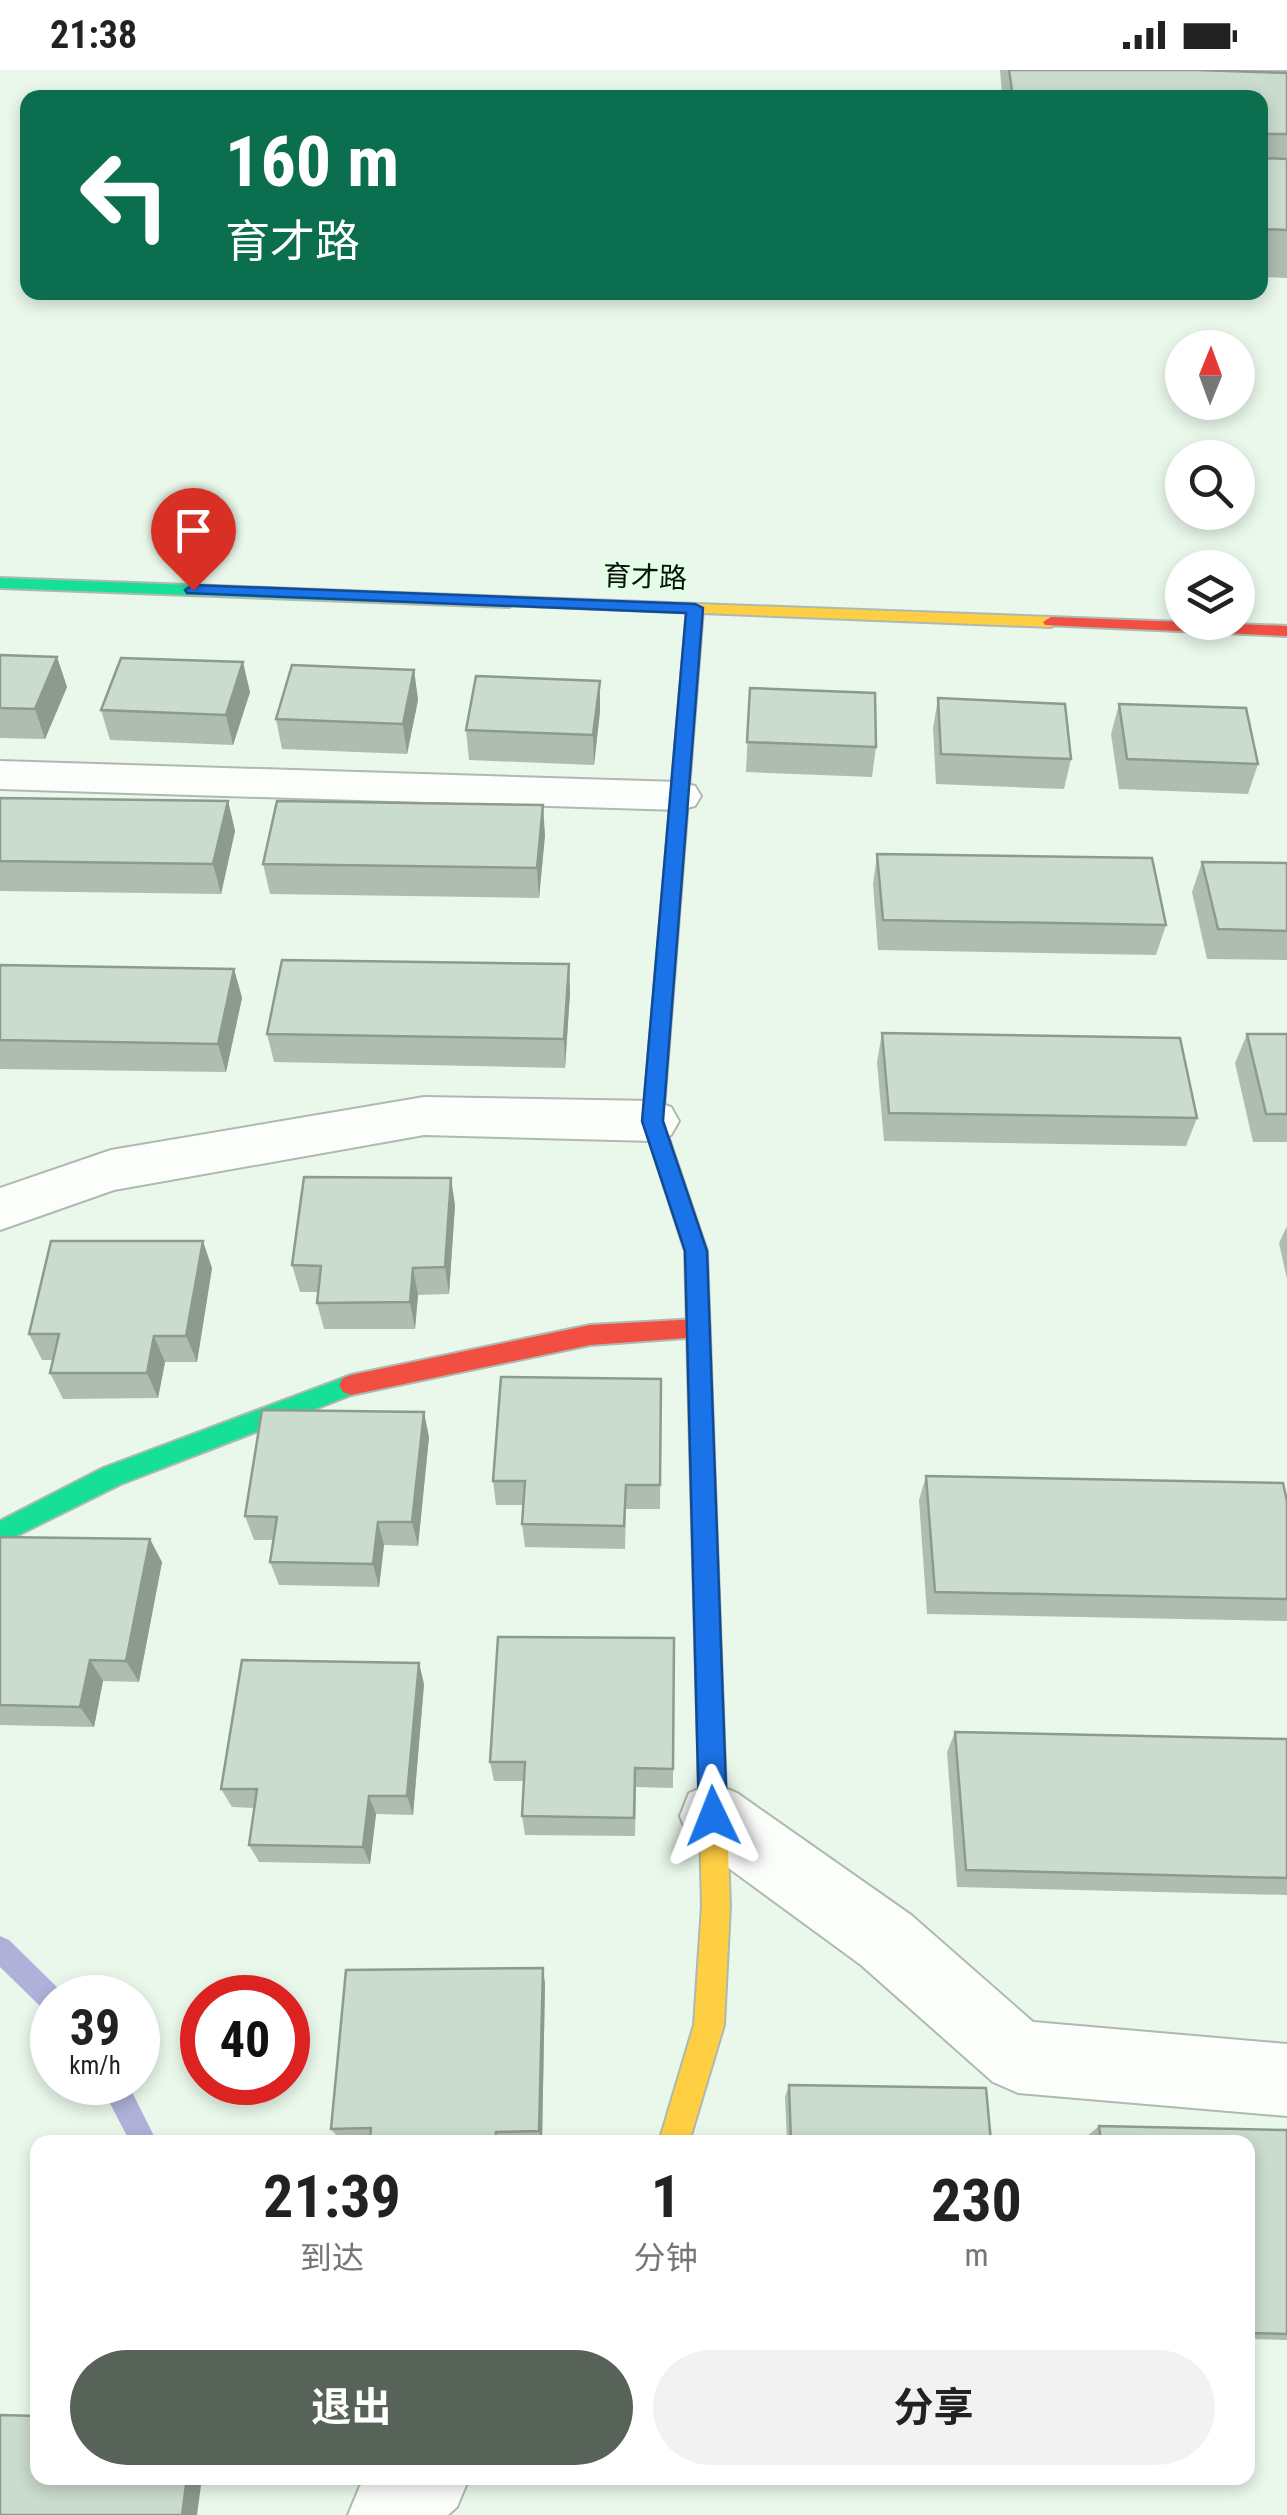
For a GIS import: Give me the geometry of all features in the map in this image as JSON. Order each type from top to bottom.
[{"type":"street","name":"育才路","points":[[0,582],[1287,631]]},
{"type":"street","points":[[676,2135],[710,2025],[716,1906],[696,1251],[653,1121],[695,608]]},
{"type":"street","points":[[0,774],[679,796]]},
{"type":"street","points":[[0,1209],[111,1170],[424,1116],[653,1121]]},
{"type":"street","points":[[0,1533],[112,1476],[361,1381],[590,1335],[699,1328]]},
{"type":"street","points":[[713,1816],[886,1940],[1018,2058],[1287,2080]]},
{"type":"street","points":[[389,2515],[421,2485]]},
{"type":"building","points":[[1009,70],[1287,73],[1287,134],[1268,134],[1268,90],[1012,90]]},
{"type":"building","points":[[1268,158],[1287,159],[1287,230],[1268,229]]},
{"type":"building","points":[[0,655],[57,657],[35,709],[0,708]]},
{"type":"building","points":[[121,658],[243,662],[226,715],[101,710]]},
{"type":"building","points":[[292,665],[414,670],[403,724],[276,719]]},
{"type":"building","points":[[476,676],[600,681],[593,735],[466,730]]},
{"type":"building","points":[[750,688],[875,693],[876,747],[747,742]]},
{"type":"building","points":[[938,698],[1065,704],[1071,759],[941,754]]},
{"type":"building","points":[[1119,704],[1246,708],[1258,764],[1127,759]]},
{"type":"building","points":[[0,798],[228,801],[213,864],[0,861]]},
{"type":"building","points":[[277,801],[543,805],[537,868],[263,864]]},
{"type":"building","points":[[877,854],[1152,858],[1166,925],[883,920]]},
{"type":"building","points":[[1202,862],[1287,863],[1287,931],[1218,929]]},
{"type":"building","points":[[282,960],[569,964],[564,1039],[267,1034]]},
{"type":"building","points":[[0,965],[234,969],[218,1044],[0,1040]]},
{"type":"building","points":[[882,1033],[1180,1038],[1197,1118],[889,1113]]},
{"type":"building","points":[[1247,1034],[1287,1034],[1287,1114],[1266,1114]]},
{"type":"building","points":[[304,1177],[451,1178],[445,1267],[413,1268],[410,1302],[317,1303],[321,1266],[292,1265]]},
{"type":"building","points":[[51,1241],[203,1241],[186,1336],[154,1336],[147,1373],[50,1373],[59,1334],[29,1334]]},
{"type":"building","points":[[501,1377],[661,1379],[660,1485],[626,1485],[624,1526],[522,1524],[525,1481],[493,1481]]},
{"type":"building","points":[[262,1410],[424,1412],[412,1522],[378,1522],[373,1564],[270,1562],[277,1517],[245,1516]]},
{"type":"building","points":[[926,1476],[1283,1483],[1287,1501],[1287,1599],[935,1592]]},
{"type":"building","points":[[0,1537],[150,1539],[126,1661],[90,1660],[80,1707],[0,1705]]},
{"type":"building","points":[[498,1637],[674,1638],[673,1769],[635,1768],[634,1818],[522,1816],[525,1762],[490,1762]]},
{"type":"building","points":[[242,1660],[419,1663],[407,1796],[369,1796],[363,1847],[249,1845],[257,1789],[221,1789]]},
{"type":"building","points":[[955,1732],[1287,1739],[1287,1878],[966,1870]]},
{"type":"building","points":[[543,1968],[539,2131],[370,2135],[371,2128],[331,2129],[346,1970]]},
{"type":"building","points":[[789,2085],[986,2088],[990,2135],[791,2135]]},
{"type":"building","points":[[1099,2126],[1287,2130],[1287,2334],[1255,2333],[1255,2135],[1100,2135]]},
{"type":"building","points":[[0,2415],[30,2416],[30,2485],[186,2485],[182,2515],[0,2515]]},
{"type":"waterway","points":[[0,1949],[30,1978]]},
{"type":"waterway","points":[[124,2105],[140,2135]]},
{"type":"traffic: fast","points":[[0,583],[509,602]]},
{"type":"traffic: fast","points":[[695,609],[653,1121],[696,1251],[703,1484]]},
{"type":"traffic: fast","points":[[0,1533],[112,1476],[351,1385]]},
{"type":"traffic: slow","points":[[509,602],[1051,622]]},
{"type":"traffic: slow","points":[[676,2135],[709,2025],[716,1906],[703,1484]]},
{"type":"traffic: jam","points":[[1051,622],[1287,631]]},
{"type":"traffic: jam","points":[[351,1385],[590,1335],[699,1328]]},
{"type":"route","points":[[193,590],[695,608],[653,1121],[696,1251],[713,1816]]}]
